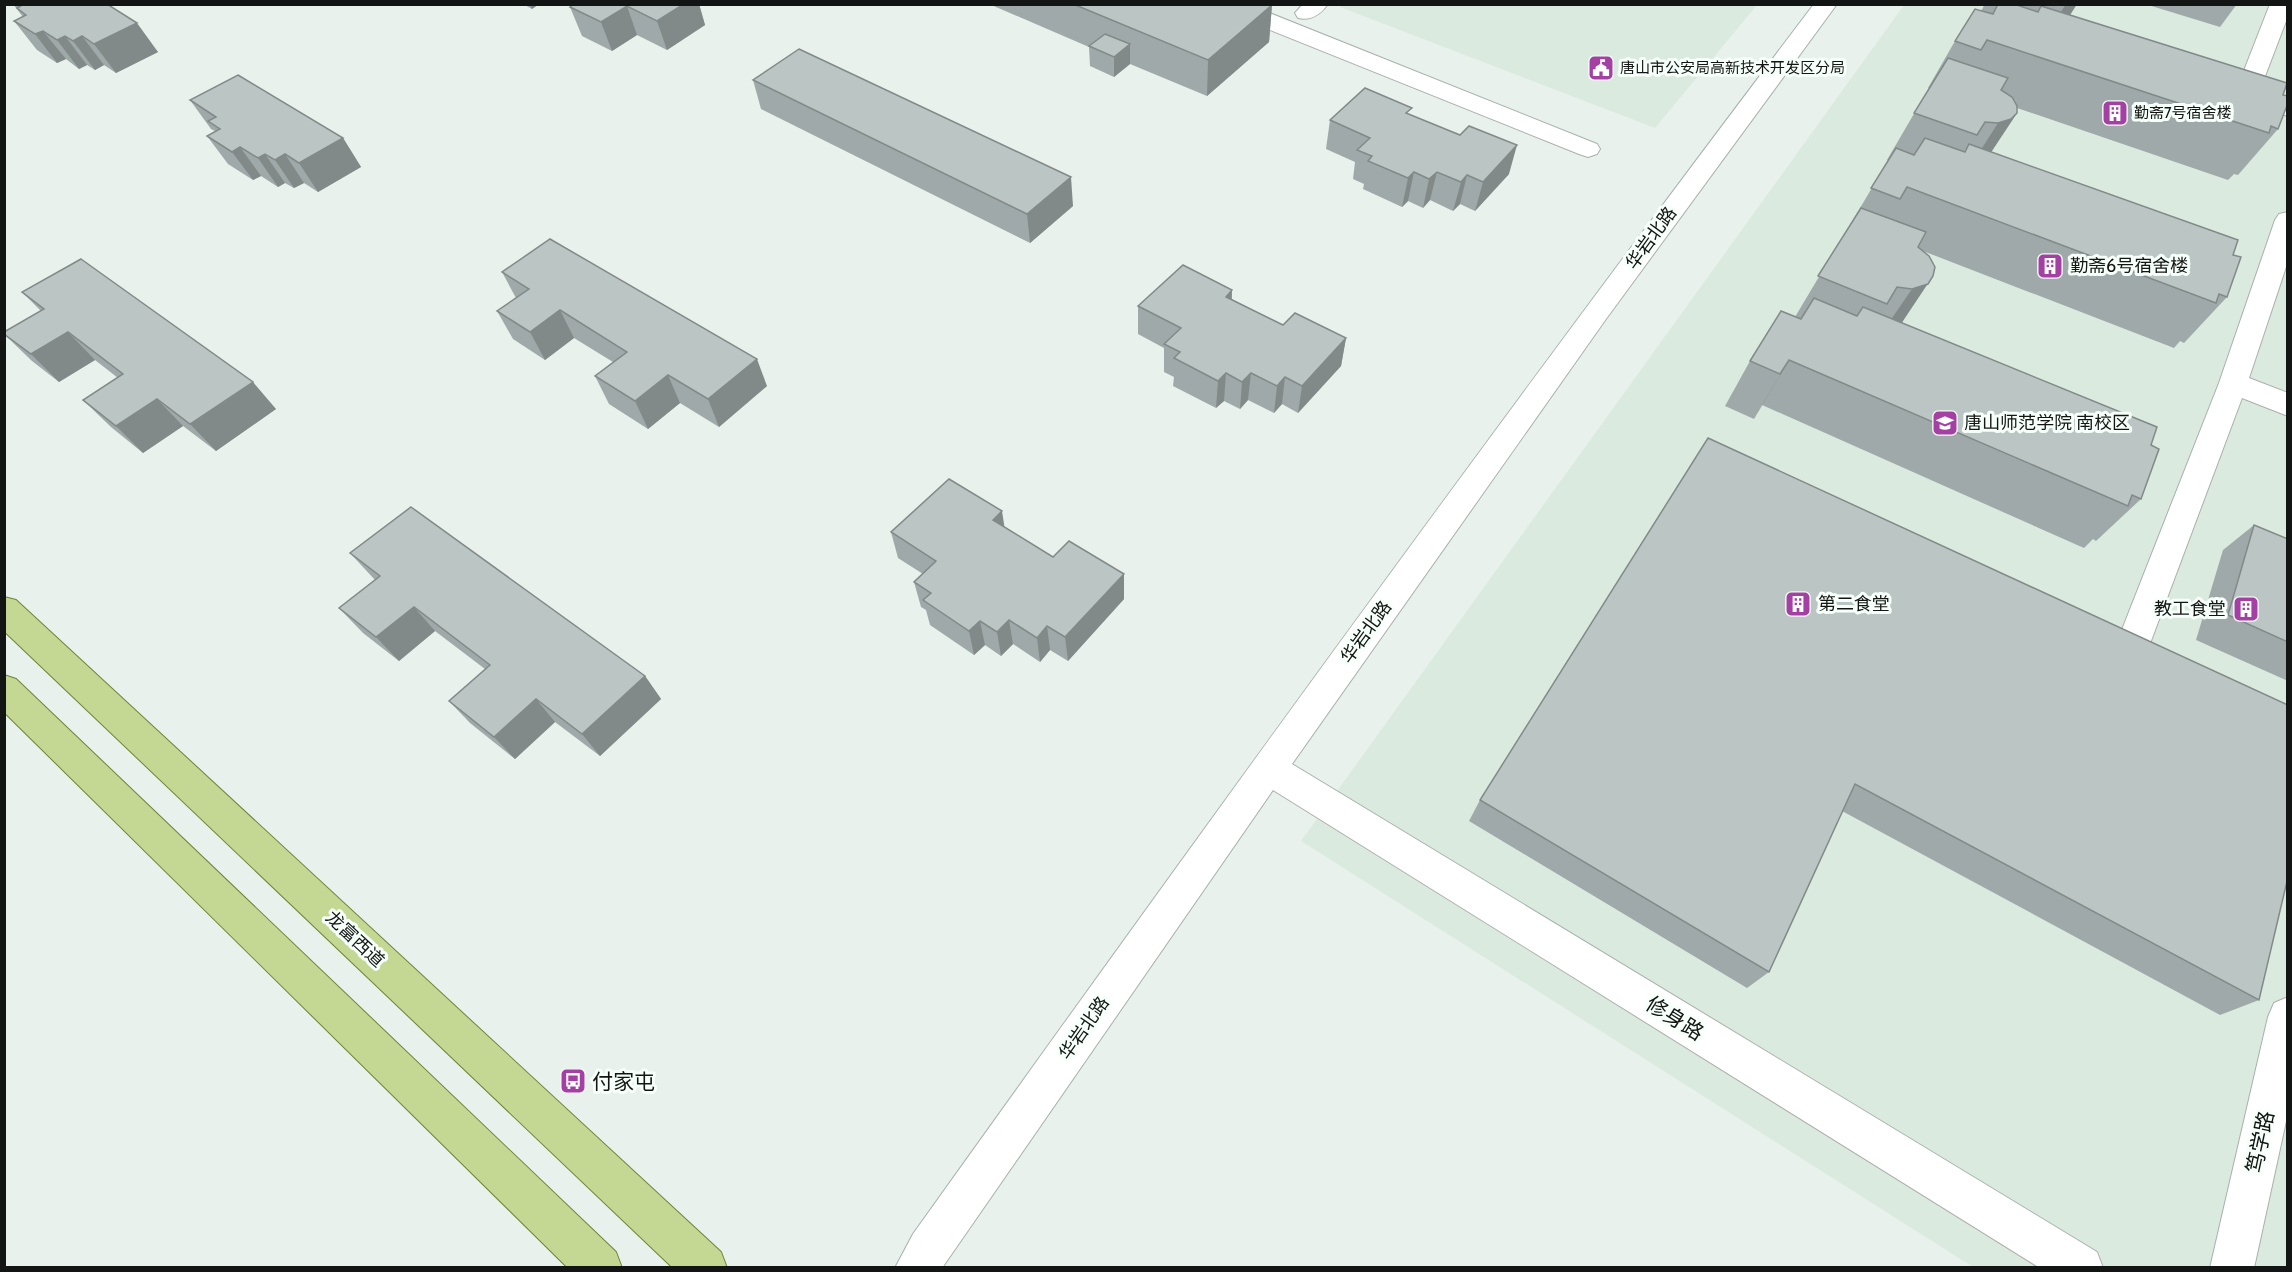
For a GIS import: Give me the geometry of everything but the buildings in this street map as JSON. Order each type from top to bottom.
[{"type":"main road","name":"龙富西道","points":[[4,610],[705,1268]]},
{"type":"main road","points":[[4,689],[600,1268]]},
{"type":"street","points":[[1226,4],[1588,149]]},
{"type":"street","name":"华岩北路","points":[[917,1268],[928,1249],[1268,768],[1688,187],[1826,4]]},
{"type":"street","points":[[2282,4],[2246,96],[2288,109]]},
{"type":"street","points":[[2171,676],[2129,655],[2233,383],[2288,220]]},
{"type":"street","points":[[2233,383],[2288,405]]},
{"type":"street","name":"修身路","points":[[1268,768],[2081,1268]]},
{"type":"street","name":"笃学路","points":[[2232,1268],[2288,1017]]},
{"type":"shaded area","name":"唐山市公安局高新技术开发区分局","points":[[1343,4],[1757,5],[1655,128],[1340,7]]},
{"type":"shaded area","name":"唐山师范学院 南校区","points":[[1904,5],[2287,5],[2287,1267],[1973,1267],[1301,841]]},
{"type":"place","name":"唐山市公安局高新技术开发区分局","points":[[1601,68]]},
{"type":"place","name":"勤斋7号宿舍楼","points":[[2115,113]]},
{"type":"place","name":"勤斋6号宿舍楼","points":[[2050,266]]},
{"type":"place","name":"唐山师范学院 南校区","points":[[1945,423]]},
{"type":"place","name":"第二食堂","points":[[1798,604]]},
{"type":"place","name":"教工食堂","points":[[2246,609]]},
{"type":"place","name":"付家屯","points":[[573,1081]]}]
